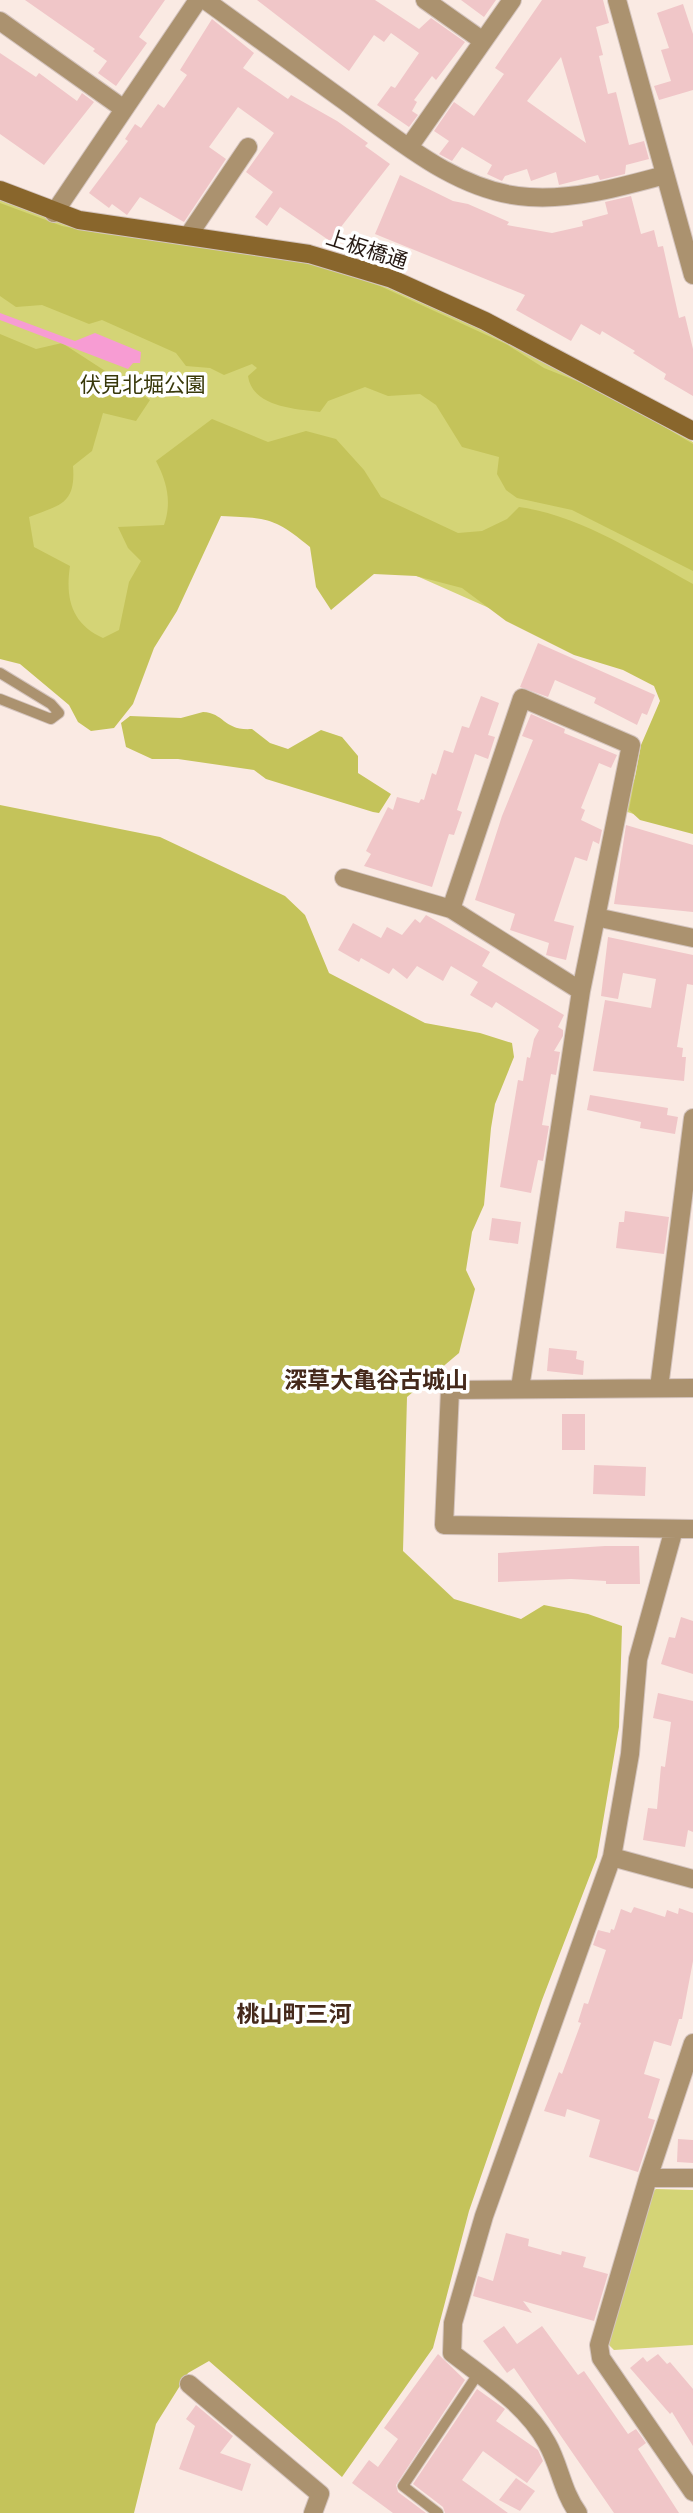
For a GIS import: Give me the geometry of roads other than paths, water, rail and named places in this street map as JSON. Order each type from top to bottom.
[{"type":"street","points":[[54,213],[198,0]]},
{"type":"street","points":[[205,0],[409,147],[456,176],[489,189],[527,197],[595,194],[665,175]]},
{"type":"street","points":[[425,0],[483,41]]},
{"type":"street","points":[[409,147],[512,0]]},
{"type":"street","points":[[617,0],[693,275]]},
{"type":"street","points":[[0,21],[124,109]]},
{"type":"street","points":[[188,236],[248,147]]},
{"type":"street","name":"上板橋通","points":[[0,190],[54,213],[79,220],[309,254],[392,279],[485,321],[691,425]]},
{"type":"street","points":[[451,909],[522,698],[631,745],[581,991],[520,1388]]},
{"type":"street","points":[[344,878],[451,909],[581,991]]},
{"type":"street","points":[[596,917],[693,937]]},
{"type":"street","points":[[659,1388],[693,1118]]},
{"type":"street","points":[[693,1388],[450,1390],[444,1525],[693,1529]]},
{"type":"street","points":[[578,2513],[566,2496],[547,2443],[522,2409],[452,2353],[453,2323],[484,2216],[612,1857],[630,1754],[638,1658],[674,1529]]},
{"type":"street","points":[[612,1857],[693,1879]]},
{"type":"street","points":[[693,2043],[648,2178],[599,2345],[601,2358],[693,2493]]},
{"type":"street","points":[[648,2178],[693,2178]]},
{"type":"street","points":[[189,2384],[320,2494],[313,2513]]},
{"type":"street","points":[[558,2513],[566,2496]]},
{"type":"lane","points":[[0,673],[51,704],[59,713],[51,719],[0,699]]},
{"type":"lane","points":[[438,2513],[403,2486],[478,2374]]},
{"type":"district","name":"深草大亀谷古城山","points":[[376,1380]]},
{"type":"district","name":"桃山町三河","points":[[294,2014]]},
{"type":"park label","name":"伏見北堀公園","points":[[143,384]]}]
